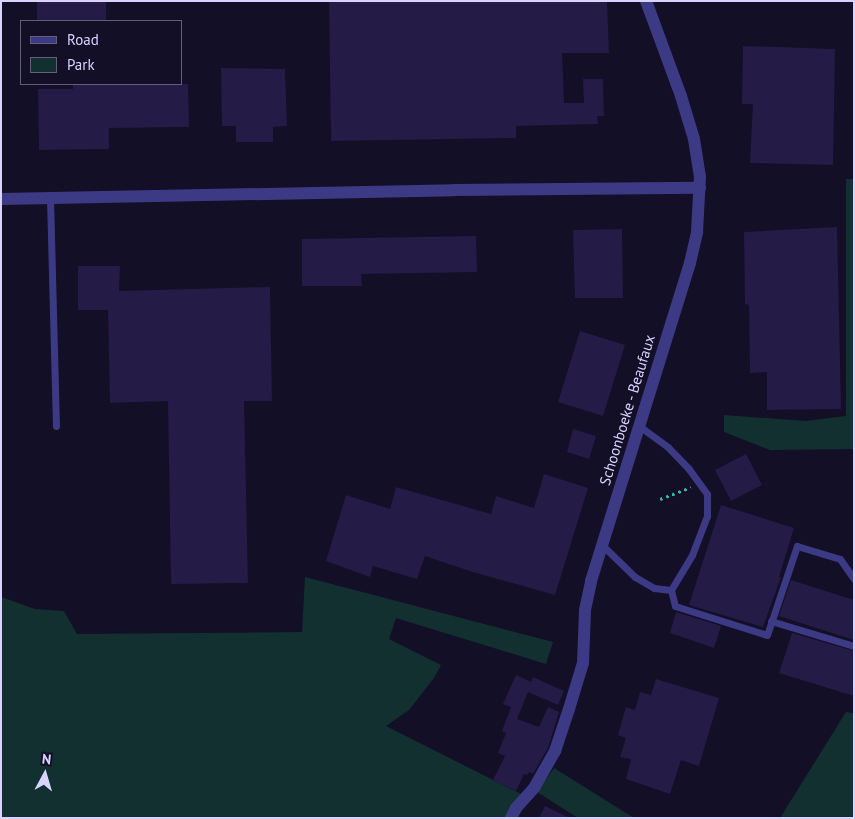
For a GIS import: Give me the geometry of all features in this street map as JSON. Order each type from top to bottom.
[{"type":"street","name":"Schoonboeke - Beaufaux","points":[[511,818],[516,808],[534,788],[559,740],[583,663],[588,596],[690,263],[698,222],[699,166],[692,133],[681,96],[646,1]]},
{"type":"street","points":[[1,199],[444,190],[700,188]]},
{"type":"lane","points":[[50,198],[56,426]]},
{"type":"lane","points":[[639,426],[668,447],[700,483],[707,494],[707,516],[692,555],[671,590],[675,606],[766,635],[797,546],[840,559],[854,579]]},
{"type":"lane","points":[[602,546],[635,577],[654,588],[671,590]]},
{"type":"lane","points":[[772,620],[854,646]]},
{"type":"path","points":[[660,498],[700,483]]},
{"type":"green space","points":[[846,179],[854,179],[854,449],[770,450],[724,432],[724,415],[806,421],[846,416]]},
{"type":"green space","points":[[305,577],[553,642],[546,664],[396,618],[389,639],[441,665],[434,678],[409,710],[386,726],[523,795],[506,818],[1,818],[1,597],[35,609],[64,611],[77,634],[302,632]]},
{"type":"green space","points":[[846,712],[854,713],[854,818],[780,818]]},
{"type":"green space","points":[[554,768],[634,818],[578,818],[537,792]]},
{"type":"building","points":[[37,1],[106,1],[106,20],[37,20]]},
{"type":"building","points":[[329,1],[607,1],[609,53],[562,53],[564,103],[584,103],[583,79],[603,79],[604,116],[597,116],[598,124],[516,126],[516,138],[331,141]]},
{"type":"building","points":[[743,46],[835,49],[833,165],[750,163],[753,104],[742,104]]},
{"type":"building","points":[[221,68],[285,69],[287,126],[273,127],[273,142],[236,142],[236,126],[222,126]]},
{"type":"building","points":[[188,84],[189,127],[109,128],[109,149],[39,150],[38,89],[73,89],[73,85]]},
{"type":"building","points":[[837,227],[841,409],[767,410],[767,372],[750,373],[749,305],[745,304],[744,232]]},
{"type":"building","points":[[622,229],[623,298],[575,298],[573,230]]},
{"type":"building","points":[[476,236],[477,272],[361,274],[362,286],[302,286],[302,239]]},
{"type":"building","points":[[78,266],[120,266],[119,291],[270,287],[272,401],[244,401],[248,583],[171,584],[168,401],[110,403],[108,310],[78,310]]},
{"type":"building","points":[[580,331],[625,345],[603,416],[558,402]]},
{"type":"building","points":[[573,429],[596,436],[589,459],[567,452]]},
{"type":"building","points":[[746,454],[762,485],[731,501],[715,470]]},
{"type":"building","points":[[544,474],[588,488],[555,595],[473,572],[425,556],[417,579],[373,566],[370,577],[326,561],[346,495],[390,509],[396,487],[491,514],[496,496],[534,508]]},
{"type":"building","points":[[721,505],[794,528],[779,577],[781,577],[763,627],[689,605]]},
{"type":"building","points":[[791,580],[854,600],[854,640],[779,616]]},
{"type":"building","points":[[676,612],[721,626],[714,648],[670,633]]},
{"type":"building","points":[[792,633],[854,651],[854,696],[779,673]]},
{"type":"building","points":[[516,675],[531,682],[533,677],[564,691],[558,705],[528,692],[517,719],[539,727],[548,707],[559,712],[548,748],[533,774],[529,772],[527,775],[524,774],[516,791],[493,780],[505,756],[498,753],[506,733],[502,731],[511,707],[503,704]]},
{"type":"building","points":[[656,679],[719,698],[699,766],[681,760],[670,794],[626,779],[631,759],[620,757],[626,738],[618,735],[626,707],[635,710],[640,692],[651,695]]},
{"type":"building","points":[[545,806],[570,818],[539,818]]}]
